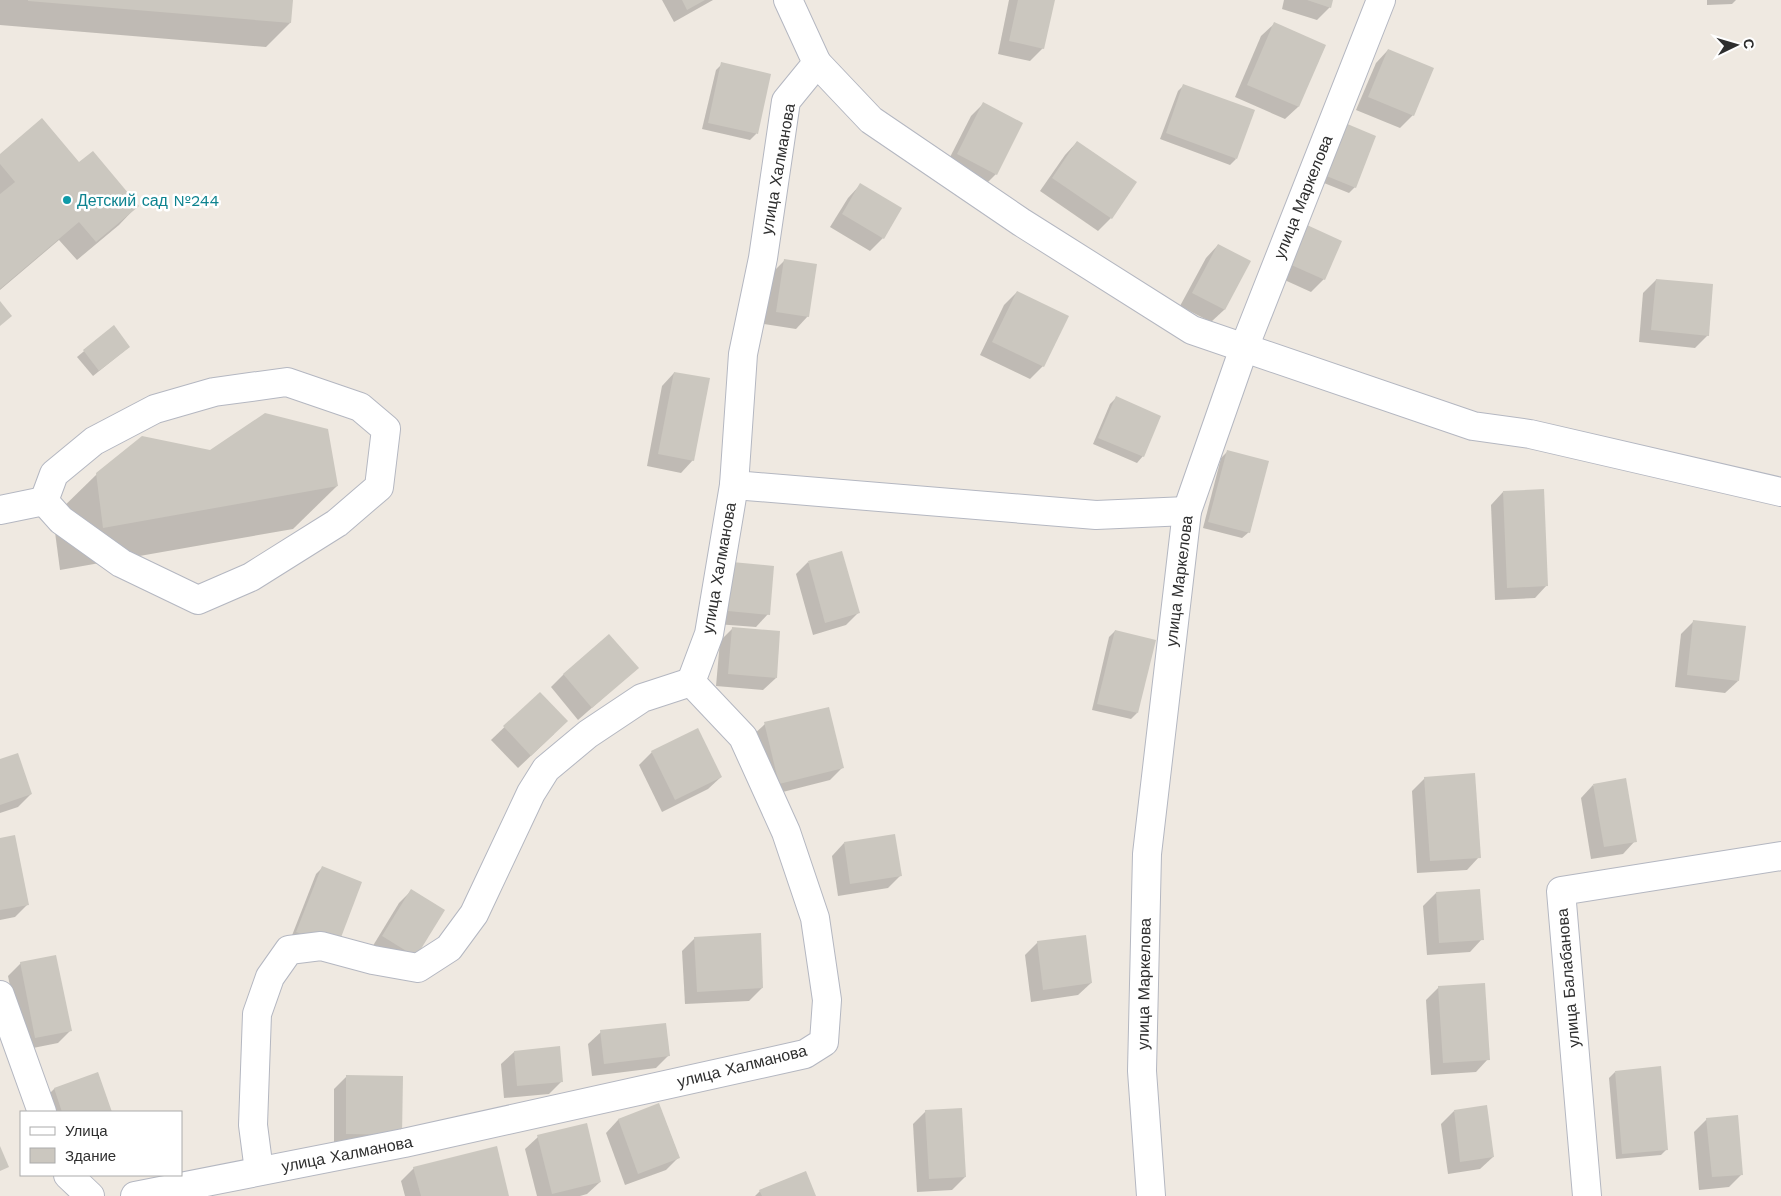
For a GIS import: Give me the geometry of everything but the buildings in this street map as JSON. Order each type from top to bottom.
[{"type":"street","points":[[788,0],[817,63],[871,120],[1020,222],[1192,330],[1473,426],[1530,434],[1781,492]]},
{"type":"street","name":"улица Маркелова","points":[[1150,1196],[1142,1071],[1147,854],[1187,511],[1244,348],[1381,0]]},
{"type":"street","name":"улица Халманова","points":[[135,1196],[404,1143],[805,1054],[824,1042],[827,1000],[815,918],[786,832],[743,737],[691,682],[708,634],[734,484],[743,354],[763,258],[786,101],[817,63]]},
{"type":"street","points":[[287,382],[360,407],[386,429],[379,487],[337,523],[251,577],[198,600],[121,563],[61,520],[44,501],[54,474],[94,441],[155,409],[214,392],[287,382]]},
{"type":"street","points":[[734,484],[1096,515],[1187,511]]},
{"type":"street","points":[[0,510],[44,501]]},
{"type":"street","points":[[259,1171],[253,1125],[257,1014],[270,977],[288,950],[321,946],[373,960],[418,968],[449,948],[474,914],[531,793],[546,769],[588,734],[642,698],[691,682]]},
{"type":"street","name":"улица Балабанова","points":[[1587,1196],[1561,891],[1781,856]]},
{"type":"street","points":[[0,995],[42,1111]]},
{"type":"street","points":[[69,1176],[90,1196]]},
{"type":"place","name":"Детский сад №244","points":[[67,200]]}]
